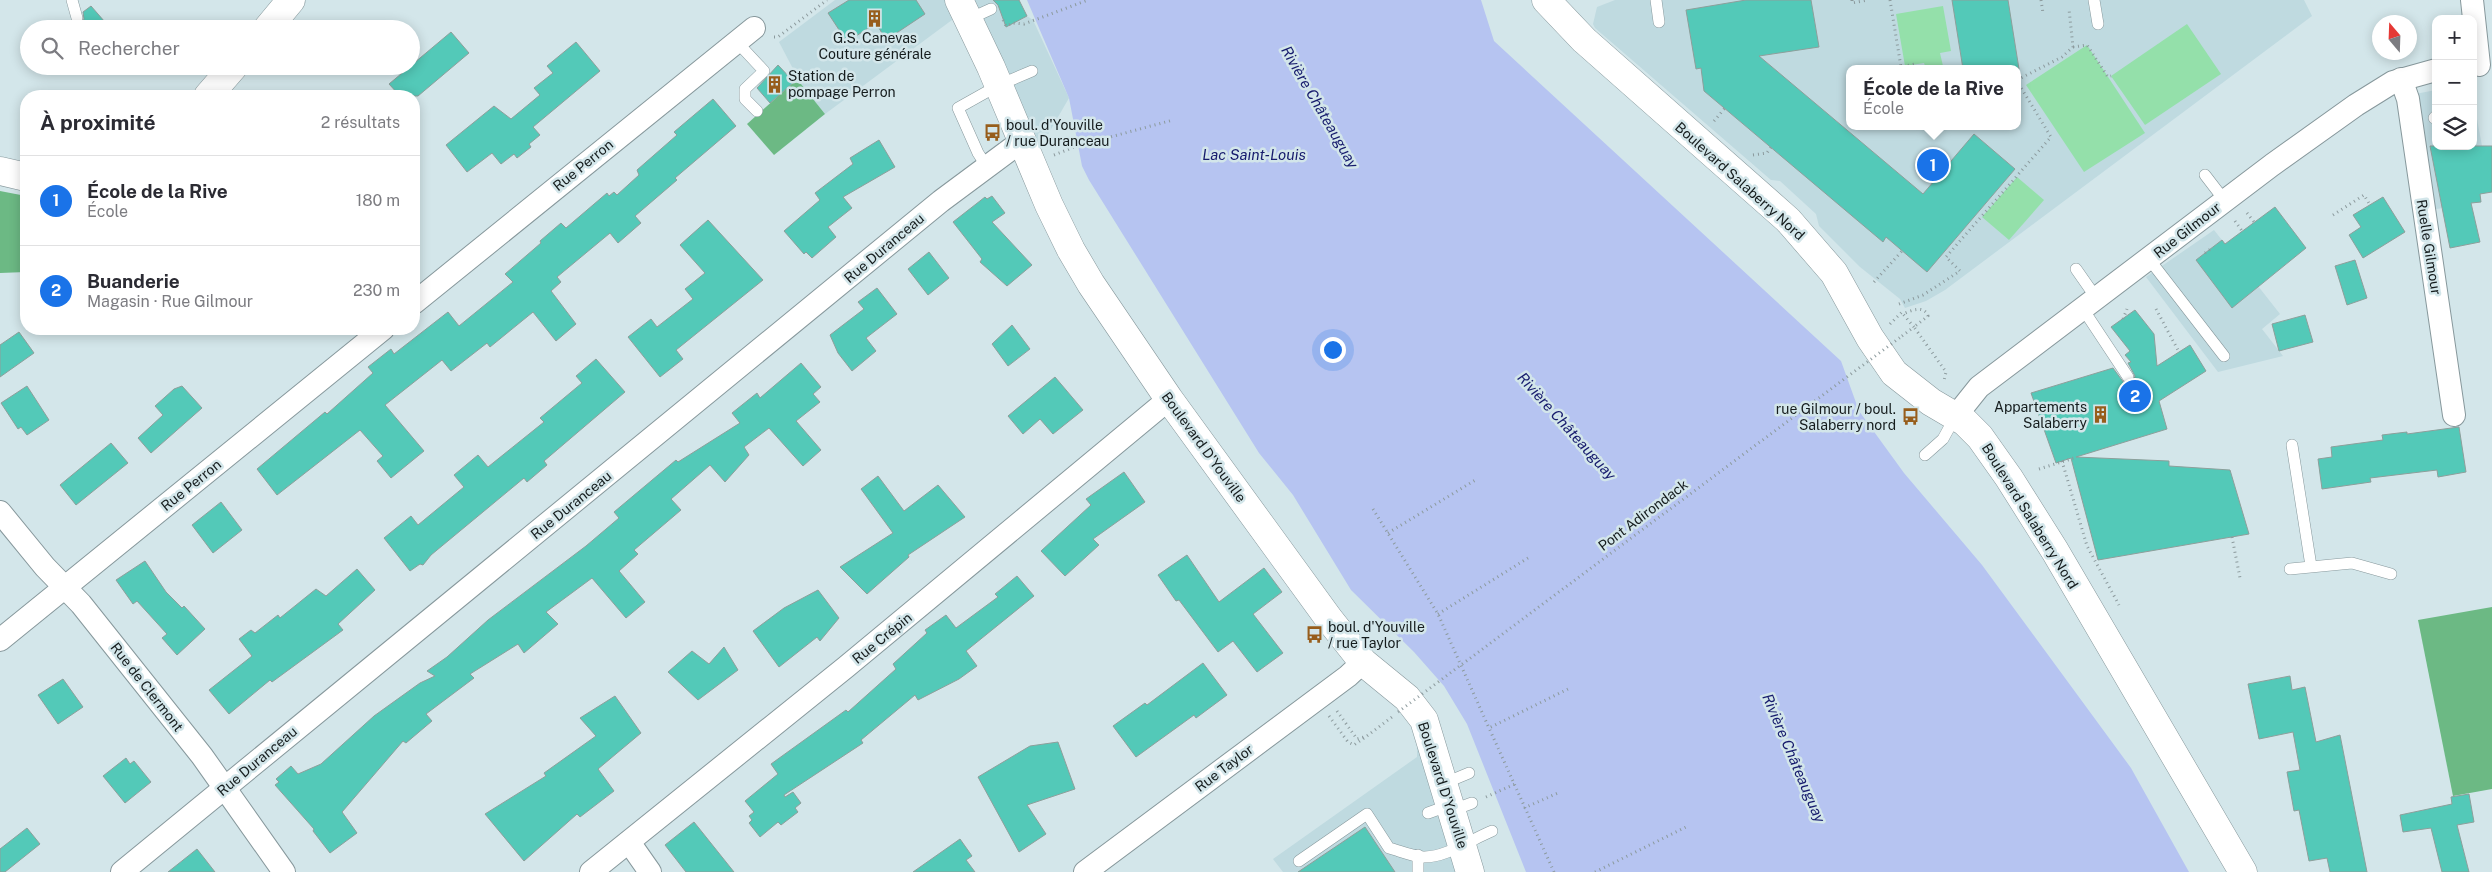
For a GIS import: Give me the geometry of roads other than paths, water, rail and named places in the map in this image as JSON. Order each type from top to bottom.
[{"type":"street","points":[[274,20],[291,0]]},
{"type":"street","points":[[2472,0],[2481,65]]},
{"type":"street","name":"Boulevard Salaberry Nord","points":[[1550,1],[1584,40],[1794,225],[1834,273],[1878,352],[1894,373],[1931,402],[1965,422],[1980,436],[2028,506],[2243,872]]},
{"type":"street","name":"Boulevard D'Youville","points":[[973,10],[999,86],[1040,185],[1070,250],[1112,316],[1170,399],[1363,662],[1407,698],[1424,720],[1470,872]]},
{"type":"street","name":"Rue Perron","points":[[420,298],[745,34]]},
{"type":"street","name":"Rue Gilmour","points":[[1956,417],[1979,387],[2225,201],[2356,105],[2401,79],[2432,71]]},
{"type":"street","points":[[213,90],[226,75]]},
{"type":"street","name":"Ruelle Gilmour","points":[[2401,79],[2408,99],[2454,415]]},
{"type":"street","name":"Rue Duranceau","points":[[122,872],[941,201],[1011,149],[1024,144]]},
{"type":"street","points":[[0,170],[20,175]]},
{"type":"street","name":"Rue Perron","points":[[0,640],[376,335]]},
{"type":"street","name":"Rue Crépin","points":[[591,872],[869,649],[1170,399]]},
{"type":"street","name":"Rue de Clermont","points":[[0,512],[28,548],[81,604],[202,756],[223,789],[284,872]]},
{"type":"street","name":"Rue Taylor","points":[[1085,872],[1348,676],[1363,662]]},
{"type":"street","points":[[629,842],[650,872]]},
{"type":"lane","points":[[72,0],[77,18]]},
{"type":"lane","points":[[1656,0],[1659,22]]},
{"type":"lane","points":[[2094,0],[2098,24]]},
{"type":"lane","points":[[745,34],[764,71],[745,89],[746,99],[757,111]]},
{"type":"lane","points":[[987,167],[978,153],[958,108],[999,86],[1032,72]]},
{"type":"lane","points":[[2205,175],[2225,201]]},
{"type":"lane","points":[[2149,259],[2224,356]]},
{"type":"lane","points":[[2076,269],[2090,304],[2128,377]]},
{"type":"lane","points":[[1925,455],[1943,439],[1956,417]]},
{"type":"lane","points":[[2292,445],[2311,566]]},
{"type":"lane","points":[[2290,569],[2352,563],[2391,574]]},
{"type":"lane","points":[[1450,803],[1470,773]]},
{"type":"lane","points":[[1299,861],[1367,814],[1389,848],[1418,855],[1431,856],[1492,831]]},
{"type":"lane","points":[[1418,855],[1418,872]]},
{"type":"water","points":[[1027,0],[1481,0],[1494,41],[1841,361],[1859,411],[1904,473],[1982,565],[2131,768],[2189,872],[1526,872],[1467,724],[1444,686],[1414,652],[1351,590],[1293,495],[1259,453],[1089,180],[1082,166],[1069,98]]},
{"type":"place","name":"G.S. Canevas Couture générale","points":[[875,18]]},
{"type":"place","name":"Station de pompage Perron","points":[[774,84]]},
{"type":"place","name":"boul. d'Youville / rue Duranceau","points":[[992,133]]},
{"type":"place","name":"École de la Rive","points":[[1933,165]]},
{"type":"place","name":"Buanderie","points":[[2135,396]]},
{"type":"place","name":"Appartements Salaberry","points":[[2101,415]]},
{"type":"place","name":"rue Gilmour / boul. Salaberry nord","points":[[1910,417]]},
{"type":"place","name":"boul. d'Youville / rue Taylor","points":[[1314,635]]},
{"type":"water label","name":"Rivière Châteauguay","points":[[1320,107]]},
{"type":"water label","name":"Lac Saint-Louis","points":[[1254,154]]},
{"type":"water label","name":"Rivière Châteauguay","points":[[1567,426]]},
{"type":"water label","name":"Rivière Châteauguay","points":[[1794,758]]}]
